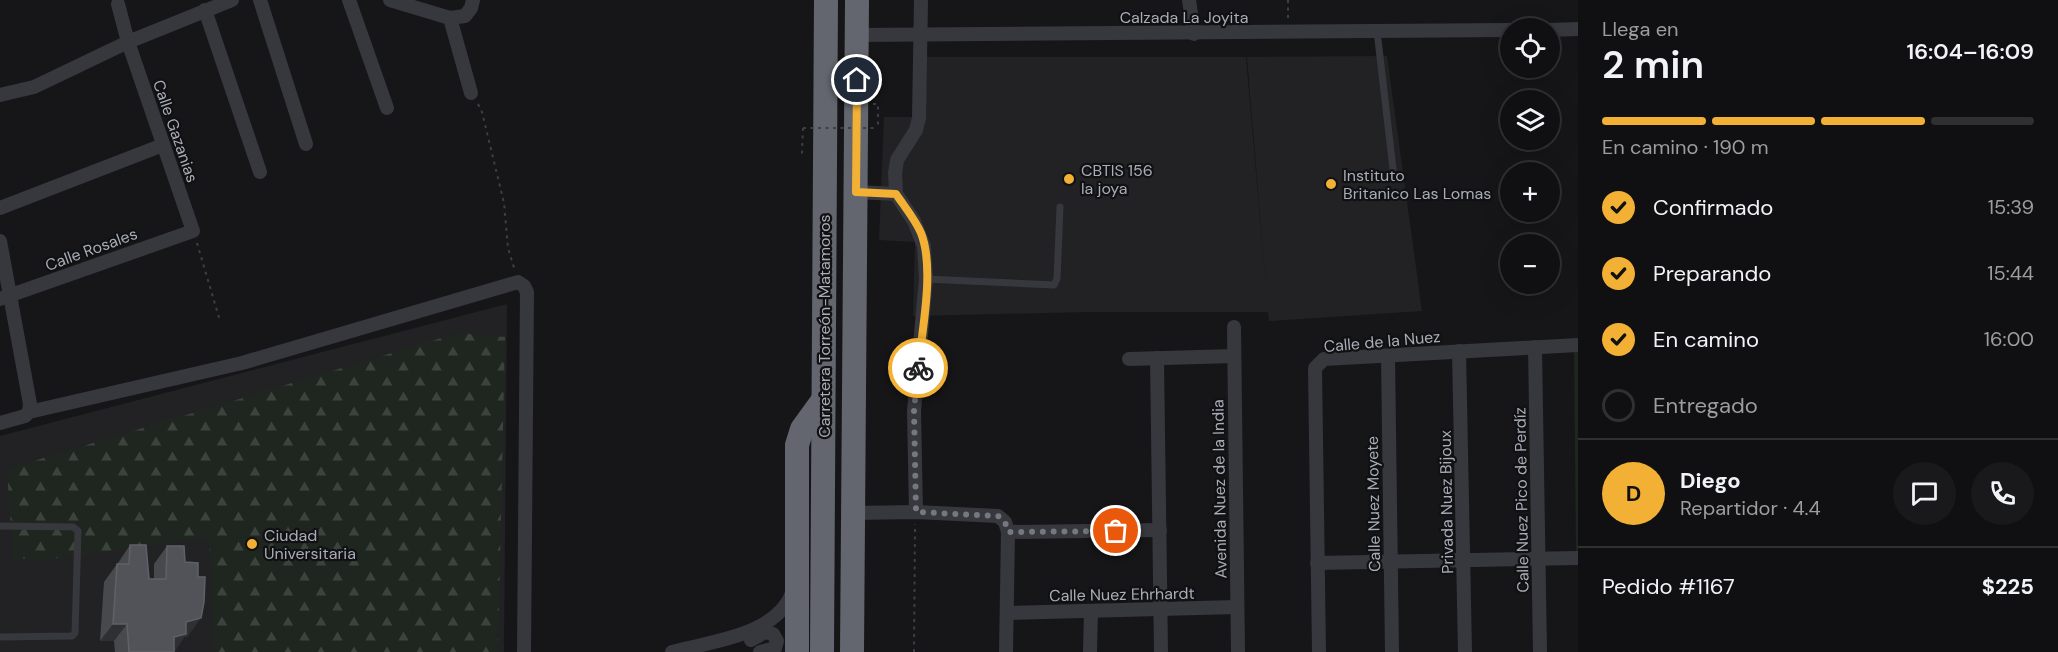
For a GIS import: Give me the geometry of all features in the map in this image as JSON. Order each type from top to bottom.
[{"type":"highway","name":"Carretera Torreón-Matamoros","points":[[822,652],[826,0]]},
{"type":"highway","points":[[840,0],[843,23],[857,35]]},
{"type":"highway","points":[[852,652],[857,0]]},
{"type":"highway","points":[[797,652],[797,445],[802,429],[823,400]]},
{"type":"street","points":[[0,95],[34,87],[128,42],[232,0]]},
{"type":"street","points":[[260,0],[306,144]]},
{"type":"street","points":[[349,0],[387,108]]},
{"type":"street","points":[[390,0],[450,18],[465,16],[472,4]]},
{"type":"street","points":[[916,512],[914,411],[926,279],[924,246],[920,232],[896,194],[897,160],[916,130],[919,118],[921,0]]},
{"type":"street","points":[[1189,0],[1194,34]]},
{"type":"street","name":"Calle Gazanias","points":[[118,4],[128,42],[193,231]]},
{"type":"street","points":[[205,10],[260,172]]},
{"type":"street","points":[[450,18],[471,93]]},
{"type":"street","points":[[1560,30],[1578,29]]},
{"type":"street","name":"Calzada La Joyita","points":[[857,35],[1500,30]]},
{"type":"street","points":[[0,208],[164,145]]},
{"type":"street","points":[[856,192],[896,194]]},
{"type":"street","name":"Calle Rosales","points":[[5,297],[193,231]]},
{"type":"street","points":[[0,241],[5,297],[30,404],[29,412]]},
{"type":"street","points":[[0,423],[25,416],[29,412],[242,363],[518,282],[527,292],[524,652]]},
{"type":"street","name":"Avenida Nuez de la India","points":[[1234,327],[1238,652]]},
{"type":"street","name":"Calle de la Nuez","points":[[1319,652],[1315,368],[1324,359],[1578,345]]},
{"type":"street","name":"Calle Nuez Pico de Perdíz","points":[[1534,347],[1540,652]]},
{"type":"street","name":"Privada Nuez Bijoux","points":[[1460,351],[1465,652]]},
{"type":"street","points":[[1130,359],[1234,356]]},
{"type":"street","name":"Calle Nuez Moyete","points":[[1388,356],[1392,652]]},
{"type":"street","points":[[1157,358],[1161,652]]},
{"type":"street","points":[[853,513],[916,512],[998,516],[1006,525],[1006,652]]},
{"type":"street","points":[[1006,525],[1160,530]]},
{"type":"street","points":[[1317,563],[1578,558]]},
{"type":"street","points":[[672,652],[750,631],[776,616],[789,601],[797,577]]},
{"type":"street","name":"Calle Nuez Ehrhardt","points":[[1007,613],[1237,608]]},
{"type":"street","points":[[1090,652],[1091,611]]},
{"type":"street","points":[[724,638],[738,642],[765,632],[773,634],[777,641],[775,648],[760,652]]},
{"type":"lane","points":[[1377,31],[1392,169]]},
{"type":"lane","points":[[926,279],[1054,285],[1058,279],[1060,207]]},
{"type":"lane","points":[[0,526],[74,527],[78,531],[75,633],[72,636],[0,637]]},
{"type":"path","points":[[1288,0],[1289,32]]},
{"type":"path","points":[[471,93],[482,112],[504,203],[508,248],[518,282]]},
{"type":"path","points":[[803,128],[878,128]]},
{"type":"path","points":[[193,231],[220,321]]},
{"type":"path","points":[[915,652],[916,512]]},
{"type":"shaded area","name":"CBTIS 156 la joya","points":[[1387,56],[1422,311],[1269,321],[1268,312],[1088,312],[913,316],[915,242],[879,240],[884,117],[915,117],[916,57],[1246,57],[1266,288],[1247,57]]},
{"type":"shaded area","name":"Ciudad Universitaria","points":[[507,304],[504,652],[0,652],[0,436]]},
{"type":"green space","name":"Ciudad Universitaria","points":[[458,333],[505,337],[498,652],[215,652],[209,537],[44,560],[13,558],[7,469]]},
{"type":"green space","points":[[1574,351],[1578,351],[1578,554],[1576,554]]},
{"type":"building","points":[[130,545],[146,545],[149,579],[166,579],[167,546],[184,546],[185,562],[198,563],[198,577],[205,577],[201,618],[186,622],[186,634],[174,637],[174,652],[129,652],[127,624],[113,624],[117,564],[129,564]]},
{"type":"way so far","points":[[918,368],[914,411],[916,512],[998,516],[1005,522],[1008,532],[1116,531]]},
{"type":"place","name":"CBTIS 156 la joya","points":[[1069,179]]},
{"type":"place","name":"Instituto Britanico Las Lomas","points":[[1331,184]]},
{"type":"place","name":"Ciudad Universitaria","points":[[252,544]]},
{"type":"route","points":[[857,80],[856,192],[896,194],[914,220],[923,239],[926,279],[918,368]]}]
